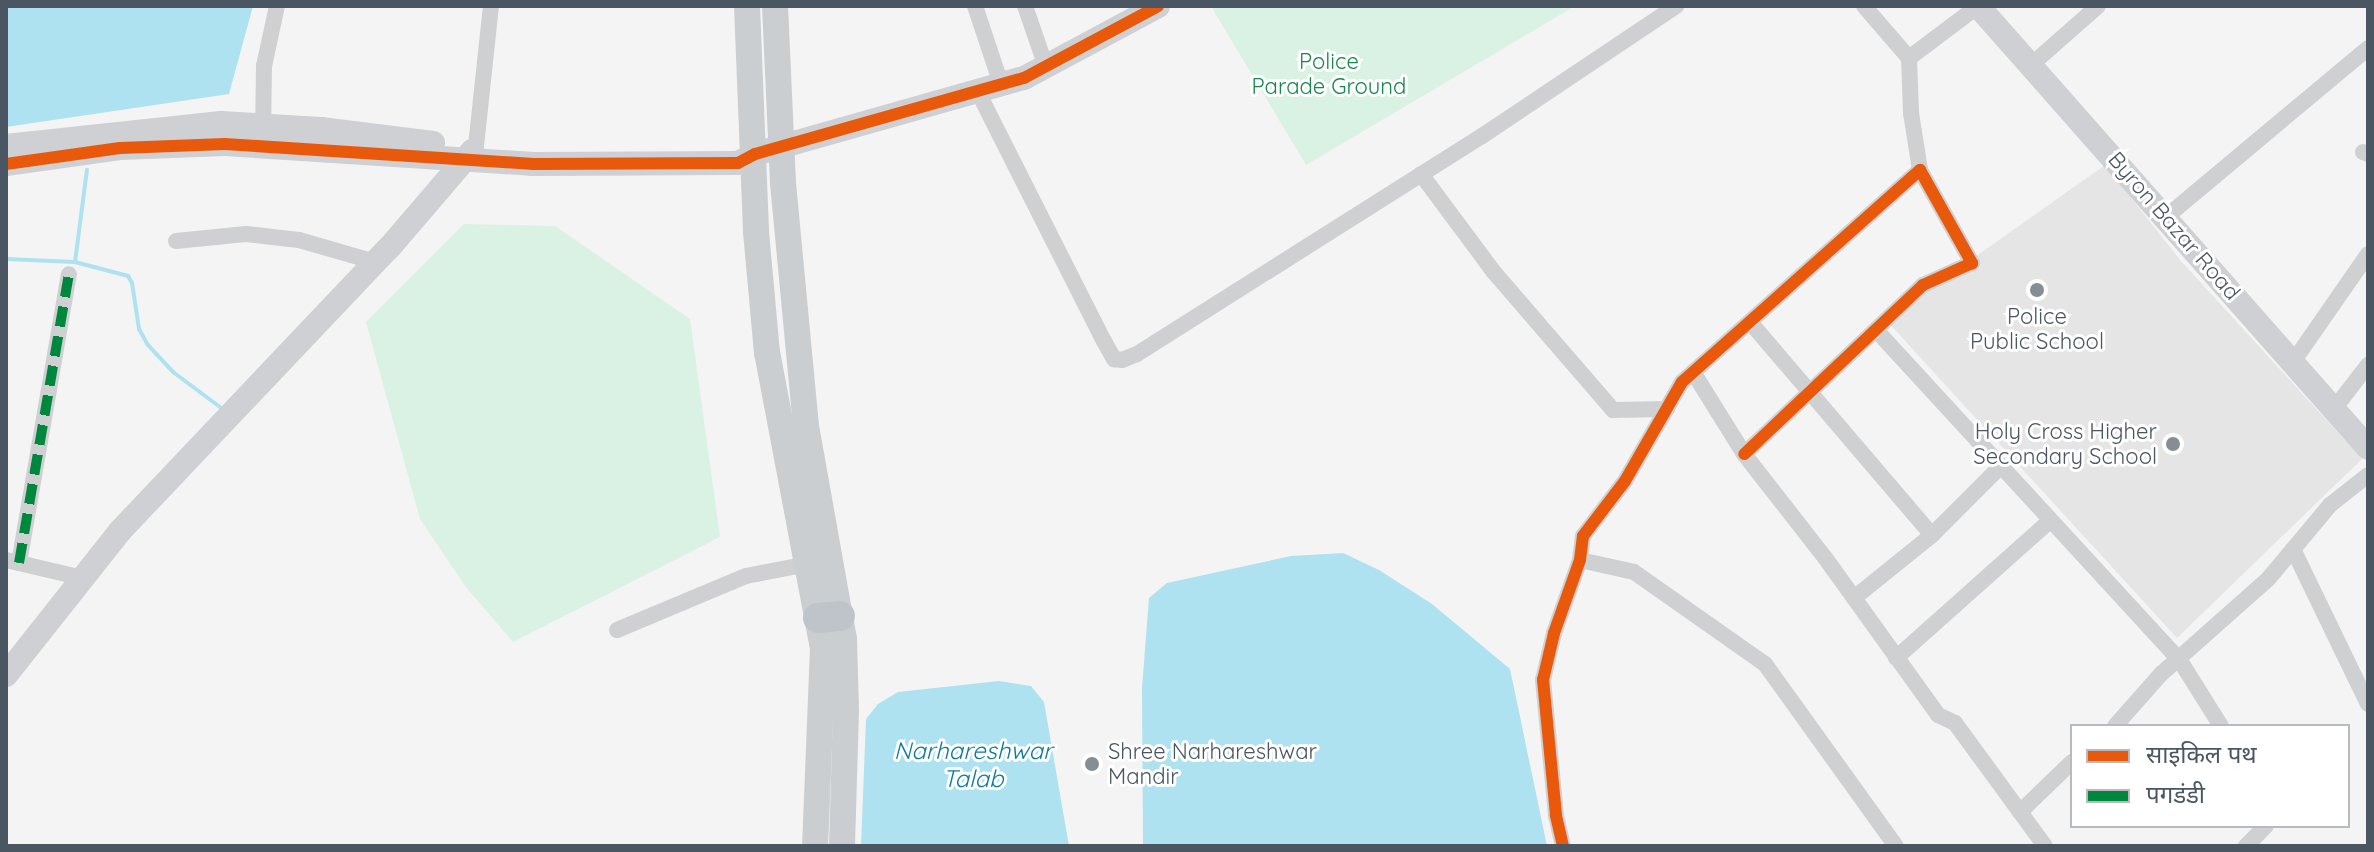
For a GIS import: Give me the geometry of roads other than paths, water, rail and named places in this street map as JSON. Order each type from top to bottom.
[{"type":"main road","points":[[747,6],[756,232],[767,352],[808,564],[829,617],[823,648],[815,846]]},
{"type":"main road","points":[[775,6],[782,149],[806,426],[829,617],[846,711],[842,846]]},
{"type":"street","points":[[263,136],[264,66],[277,6]]},
{"type":"street","points":[[6,675],[120,531],[375,262],[470,153],[491,6]]},
{"type":"street","points":[[975,6],[1001,84]]},
{"type":"street","points":[[1025,6],[1046,67]]},
{"type":"street","points":[[6,164],[146,146],[263,136],[470,153],[742,147],[755,154],[782,149],[1024,78],[1158,6]]},
{"type":"street","points":[[977,90],[1104,341],[1114,359],[1122,360],[1137,354],[1421,174],[1676,6]]},
{"type":"street","points":[[1744,454],[1923,285],[1972,263],[1920,170],[1911,113],[1909,58],[1864,6]]},
{"type":"street","points":[[1909,58],[1978,6]]},
{"type":"street","name":"Byron Bazar Road","points":[[1978,6],[2368,448]]},
{"type":"street","points":[[2031,65],[2098,6]]},
{"type":"street","points":[[2166,217],[2368,48]]},
{"type":"street","points":[[6,146],[221,123],[263,136]]},
{"type":"street","points":[[1563,846],[1556,815],[1543,680],[1554,633],[1580,560],[1583,536],[1625,481],[1682,382],[1920,170]]},
{"type":"street","points":[[1421,174],[1493,271],[1613,410],[1667,409]]},
{"type":"street","points":[[176,241],[246,234],[299,240],[375,262]]},
{"type":"street","points":[[2293,362],[2368,254]]},
{"type":"street","points":[[69,274],[13,562],[83,578]]},
{"type":"street","points":[[1750,322],[1932,535]]},
{"type":"street","points":[[1876,330],[2179,659],[2220,724]]},
{"type":"street","points":[[2334,409],[2368,365]]},
{"type":"street","points":[[1693,372],[1744,454],[1938,715],[1955,723],[2045,846]]},
{"type":"street","points":[[1854,598],[1932,535],[2000,467]]},
{"type":"street","points":[[2117,724],[2179,659],[2269,578],[2330,505],[2368,475]]},
{"type":"street","points":[[1896,658],[2050,521]]},
{"type":"street","points":[[2293,549],[2368,704]]},
{"type":"street","points":[[1580,560],[1634,572],[1765,664],[1896,846]]},
{"type":"street","points":[[617,630],[746,576],[808,564]]},
{"type":"street","points":[[2020,812],[2070,764]]},
{"type":"street","points":[[2246,846],[2264,828]]},
{"type":"water","points":[[6,6],[253,6],[229,94],[6,127]]},
{"type":"water","points":[[1343,553],[1379,570],[1432,604],[1510,669],[1547,846],[1143,846],[1142,688],[1149,598],[1167,583],[1291,556]]},
{"type":"water","name":"Narhareshwar Talab","points":[[999,681],[1031,686],[1044,702],[1069,846],[861,846],[866,719],[878,704],[898,692]]},
{"type":"waterway","points":[[75,262],[87,170]]},
{"type":"waterway","points":[[6,259],[75,262],[128,276],[132,283],[139,329],[148,345],[173,372],[220,407]]},
{"type":"place","name":"Police Public School","points":[[2037,290]]},
{"type":"place","name":"Holy Cross Higher Secondary School","points":[[2173,444]]},
{"type":"place","name":"Shree Narhareshwar Mandir","points":[[1092,764]]},
{"type":"park label","name":"Police Parade Ground","points":[[1329,74]]}]
